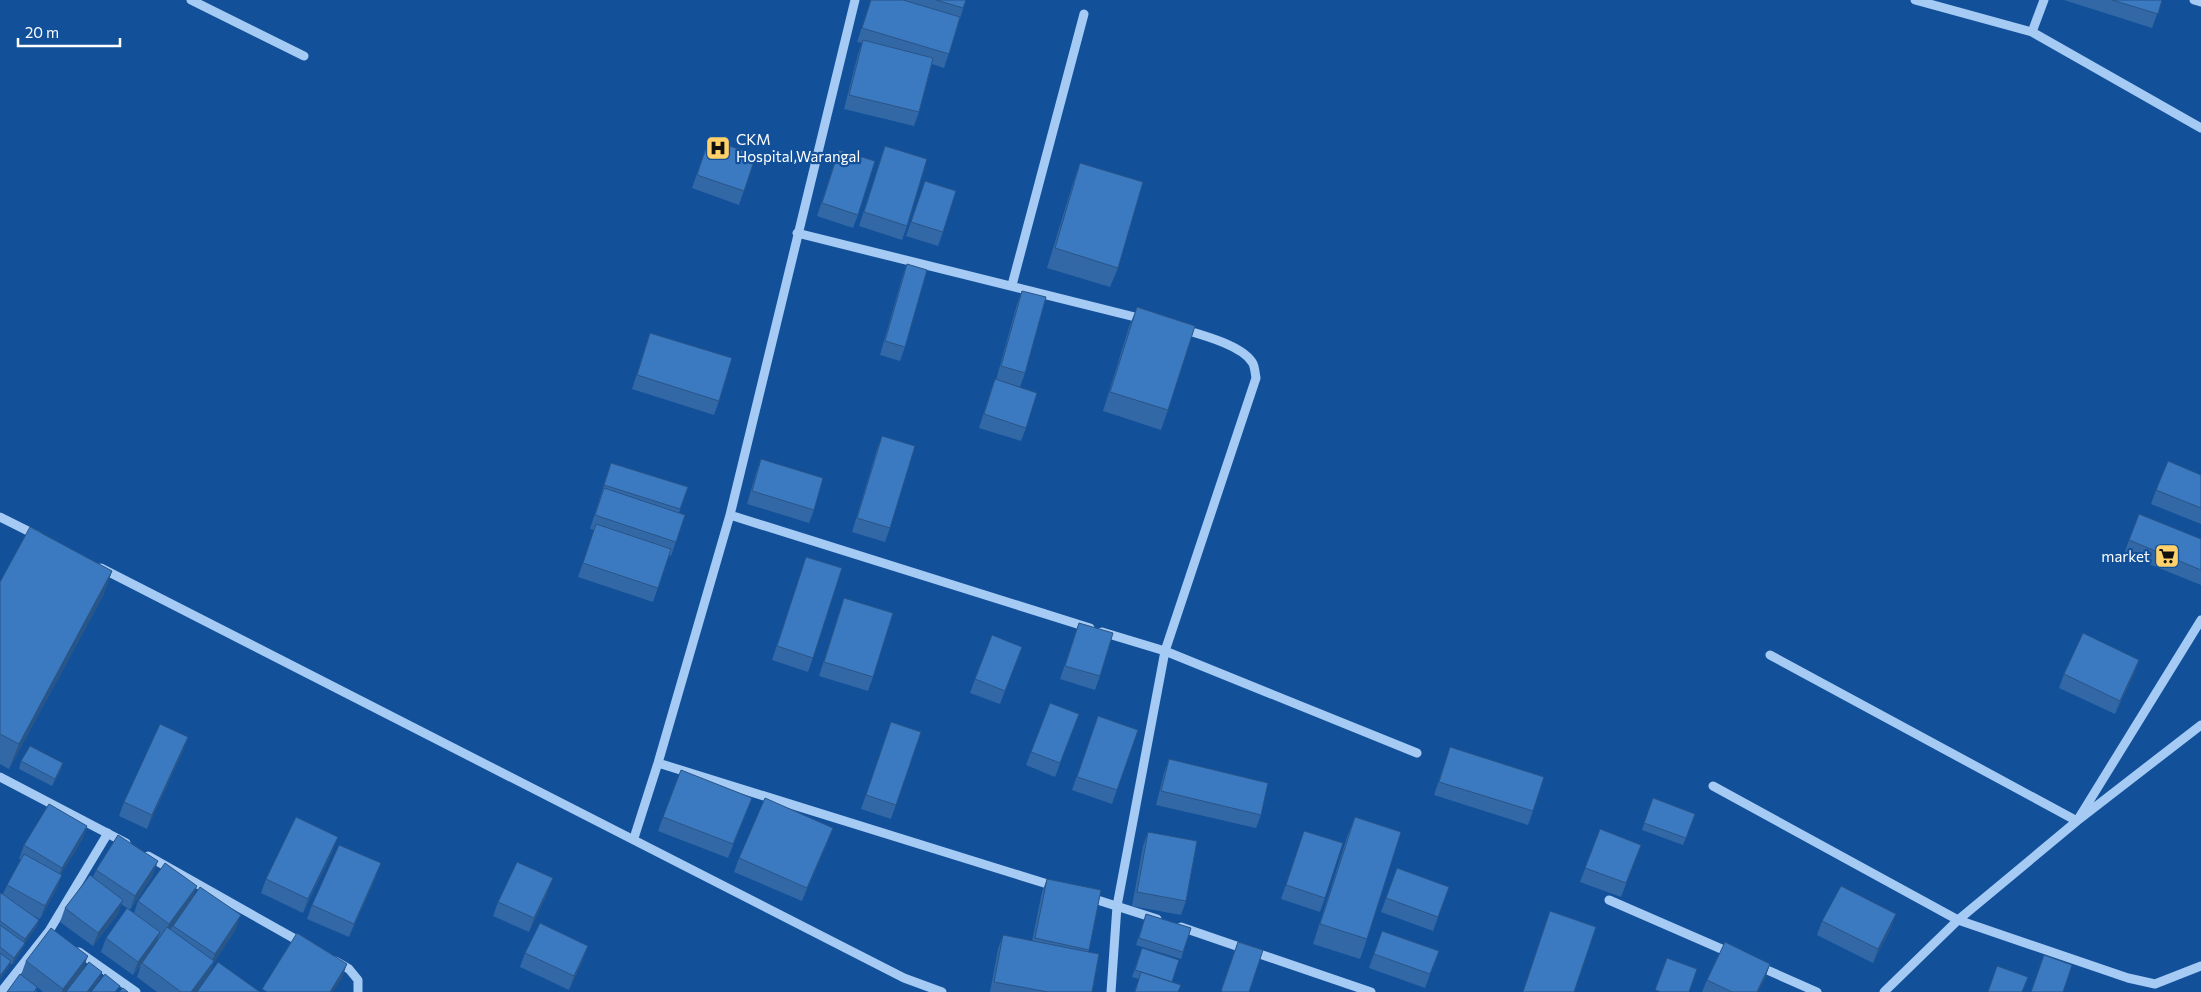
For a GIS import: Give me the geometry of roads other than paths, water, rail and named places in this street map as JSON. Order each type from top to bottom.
[{"type":"street","points":[[191,0],[304,56]]},
{"type":"street","points":[[634,838],[730,515],[855,0]]},
{"type":"street","points":[[1915,0],[2032,32],[2201,128]]},
{"type":"street","points":[[2032,32],[2044,0]]},
{"type":"street","points":[[2194,0],[2201,2]]},
{"type":"street","points":[[1012,285],[1084,14]]},
{"type":"street","points":[[797,233],[1155,322]]},
{"type":"street","points":[[1111,992],[1117,906],[1165,651],[1256,378],[1254,364],[1243,352],[1202,334],[1174,327]]},
{"type":"street","points":[[730,515],[1165,651],[1418,753]]},
{"type":"street","points":[[0,516],[44,539]]},
{"type":"street","points":[[88,561],[634,838],[904,978],[942,992]]},
{"type":"street","points":[[2078,821],[2201,620]]},
{"type":"street","points":[[1770,655],[2078,821]]},
{"type":"street","points":[[1884,992],[1958,920],[2078,821],[2201,725]]},
{"type":"street","points":[[658,762],[1070,892]]},
{"type":"street","points":[[0,777],[134,848]]},
{"type":"street","points":[[1713,786],[1958,920],[2119,974],[2155,984],[2201,966]]},
{"type":"street","points":[[1,992],[53,934],[108,833]]},
{"type":"street","points":[[142,852],[315,950]]},
{"type":"street","points":[[1080,894],[1164,922]]},
{"type":"street","points":[[1609,900],[1818,992]]},
{"type":"street","points":[[1173,925],[1371,992]]},
{"type":"street","points":[[73,948],[136,992]]},
{"type":"street","points":[[324,955],[349,969],[358,980],[358,992]]},
{"type":"place","name":"CKM Hospital,Warangal","points":[[718,148]]},
{"type":"place","name":"market","points":[[2167,556]]}]
